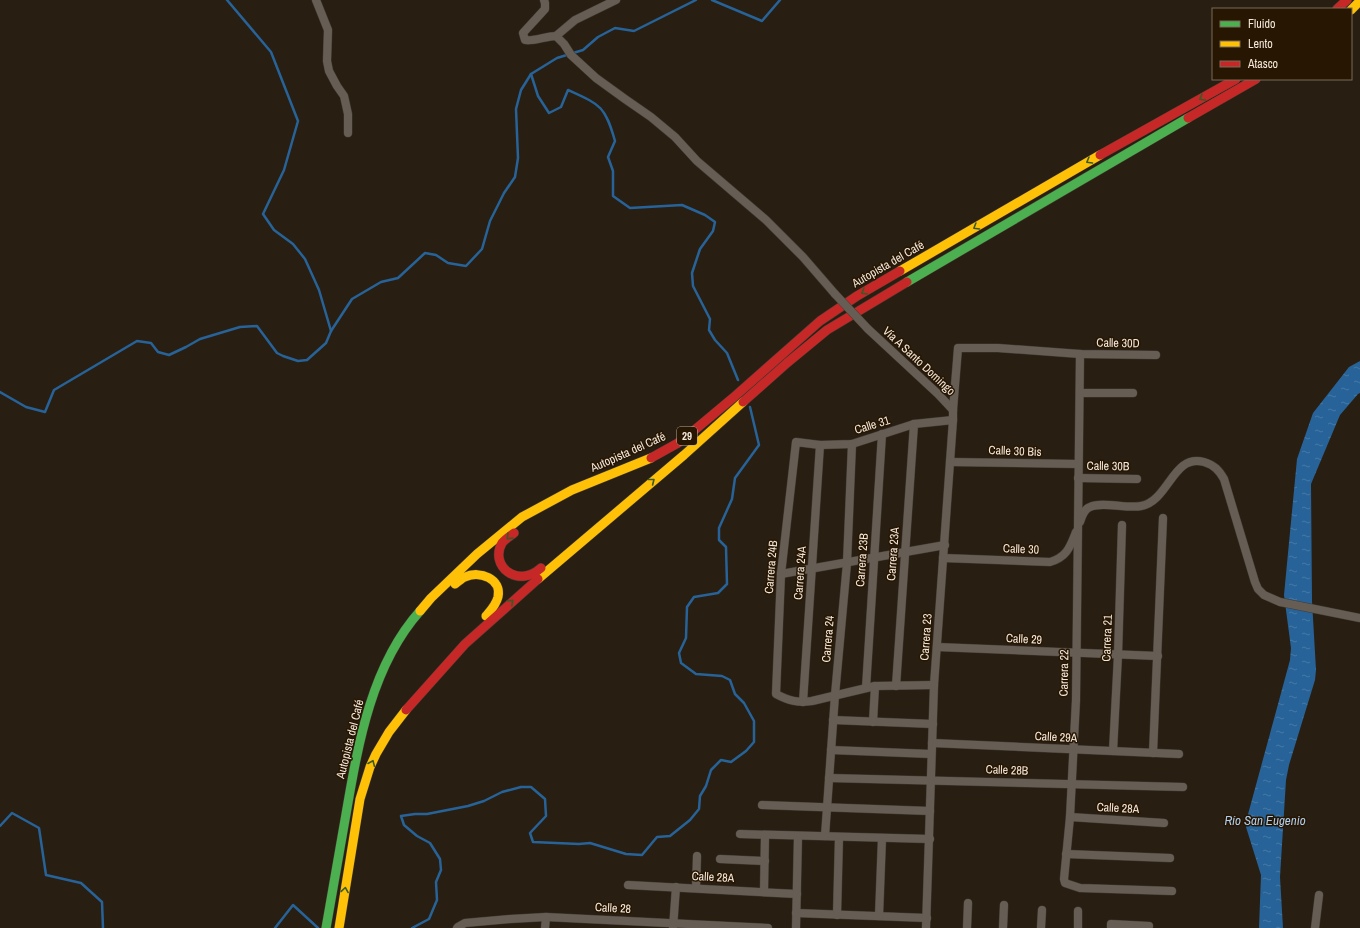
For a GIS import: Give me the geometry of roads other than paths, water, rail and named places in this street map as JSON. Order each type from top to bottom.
[{"type":"highway","points":[[1338,8],[1347,0]]},
{"type":"highway","points":[[1352,9],[1360,1]]},
{"type":"highway","name":"Autopista del Café","points":[[326,928],[356,757],[369,704],[387,663],[408,627],[431,598],[477,554],[508,527],[535,509],[572,490],[665,451],[691,433],[820,321],[840,307],[1093,159],[1234,80]]},
{"type":"highway","name":"Autopista del Café","points":[[339,928],[360,799],[376,754],[399,718],[465,644],[791,359],[837,323],[1099,169],[1254,80]]},
{"type":"highway","points":[[626,467],[583,492],[544,512],[519,528],[502,544],[499,556],[500,562],[509,573],[522,578],[530,576],[537,572],[598,519],[638,492]]},
{"type":"highway","points":[[369,704],[378,684],[407,639],[427,613],[462,577],[475,573],[490,577],[496,583],[499,590],[496,605],[491,612],[455,645],[399,718]]},
{"type":"street","points":[[316,0],[328,30],[327,61],[329,71],[344,96],[348,114],[348,133]]},
{"type":"street","points":[[544,0],[546,3],[545,9],[523,33],[525,40],[530,42],[556,36],[575,20],[616,0]]},
{"type":"street","name":"Vía A Santo Domingo","points":[[556,36],[564,44],[571,55],[596,78],[652,117],[675,137],[697,161],[766,220],[803,257],[834,294],[868,330],[938,394],[953,410]]},
{"type":"street","name":"Carrera 23","points":[[926,928],[934,685],[958,348],[998,348],[1080,354]]},
{"type":"street","name":"Calle 30D","points":[[1080,354],[1156,355]]},
{"type":"street","name":"Carrera 22","points":[[1080,354],[1074,750],[1064,879],[1065,883],[1069,886],[1080,888],[1172,891]]},
{"type":"street","points":[[1080,393],[1133,393]]},
{"type":"street","name":"Calle 31","points":[[796,442],[820,445],[852,444],[914,424],[953,420]]},
{"type":"street","name":"Carrera 23A","points":[[896,686],[914,424]]},
{"type":"street","name":"Carrera 23B","points":[[866,688],[882,434]]},
{"type":"street","name":"Carrera 24B","points":[[796,442],[781,574],[776,694],[788,700],[803,702]]},
{"type":"street","name":"Carrera 24","points":[[825,836],[835,695],[847,563],[852,444]]},
{"type":"street","name":"Carrera 24A","points":[[803,702],[820,445]]},
{"type":"street","name":"Calle 30","points":[[943,558],[1050,562],[1058,560],[1065,554],[1070,546],[1084,512],[1090,506],[1140,506],[1149,504],[1159,496],[1179,469],[1187,462],[1197,460],[1210,464],[1219,470],[1224,479],[1258,589],[1264,595],[1280,602],[1360,618]]},
{"type":"street","name":"Calle 30 Bis","points":[[950,462],[1078,464]]},
{"type":"street","name":"Calle 30B","points":[[1078,478],[1137,479]]},
{"type":"street","points":[[1153,753],[1163,518]]},
{"type":"street","name":"Carrera 21","points":[[1113,751],[1122,526]]},
{"type":"street","points":[[781,574],[945,545]]},
{"type":"street","name":"Calle 29","points":[[937,647],[1158,656]]},
{"type":"street","points":[[803,702],[875,686],[934,685]]},
{"type":"street","points":[[873,722],[875,686]]},
{"type":"street","points":[[833,720],[933,724]]},
{"type":"street","name":"Calle 29A","points":[[932,743],[1180,754]]},
{"type":"street","points":[[831,750],[932,754]]},
{"type":"street","name":"Calle 28B","points":[[829,778],[1183,787]]},
{"type":"street","points":[[762,805],[930,811]]},
{"type":"street","name":"Calle 28A","points":[[1070,817],[1164,823]]},
{"type":"street","points":[[740,834],[930,839]]},
{"type":"street","points":[[764,835],[764,892]]},
{"type":"street","points":[[796,928],[798,836]]},
{"type":"street","points":[[837,915],[839,837]]},
{"type":"street","points":[[879,916],[882,838]]},
{"type":"street","points":[[1066,854],[1170,858]]},
{"type":"street","points":[[696,888],[697,856]]},
{"type":"street","points":[[720,859],[765,861]]},
{"type":"street","name":"Calle 28A","points":[[628,885],[797,894]]},
{"type":"street","points":[[673,925],[676,887]]},
{"type":"street","points":[[1315,928],[1319,895]]},
{"type":"street","points":[[967,928],[968,903]]},
{"type":"street","points":[[1003,928],[1004,905]]},
{"type":"street","points":[[1041,928],[1042,910]]},
{"type":"street","points":[[1078,911],[1078,928]]},
{"type":"street","points":[[796,913],[927,918]]},
{"type":"street","points":[[545,928],[546,918]]},
{"type":"street","name":"Calle 28","points":[[457,927],[465,923],[510,919],[546,918],[652,925],[768,928]]},
{"type":"street","points":[[508,928],[510,919]]},
{"type":"street","points":[[1111,926],[1148,926]]},
{"type":"water","name":"Río San Eugenio","points":[[1360,361],[1360,393],[1340,415],[1311,484],[1312,601],[1316,670],[1315,680],[1289,765],[1286,780],[1280,877],[1283,928],[1259,928],[1261,875],[1246,827],[1247,818],[1290,660],[1291,648],[1284,595],[1297,459],[1313,413],[1349,367]]},
{"type":"waterway","points":[[227,0],[271,52],[298,121],[284,170],[263,214],[274,230],[293,244],[305,259],[319,290],[331,331]]},
{"type":"waterway","points":[[0,392],[26,407],[45,412],[54,390],[137,341],[151,343],[158,352],[169,355],[200,339],[240,327],[257,326],[277,353],[298,361],[307,360],[326,343],[331,331],[352,299],[381,282],[398,278],[425,253],[436,255],[448,263],[466,266],[482,249],[490,221],[504,193],[515,177],[518,158],[516,109],[521,90],[531,74],[557,58],[583,50],[598,37],[615,28],[634,31],[696,0]]},
{"type":"waterway","points":[[712,0],[762,21],[780,0]]},
{"type":"waterway","points":[[531,74],[538,96],[549,113],[561,107],[568,90],[588,99],[604,113],[615,141],[608,157],[613,171],[613,196],[630,208],[682,205],[705,215],[715,222],[713,231],[700,249],[692,273],[693,286],[710,319],[709,330],[715,340],[727,353],[738,380]]},
{"type":"waterway","points":[[412,928],[429,919],[437,900],[436,882],[441,870],[440,859],[430,843],[417,836],[404,825],[401,816],[427,814],[468,806],[484,801],[502,792],[521,787],[531,787],[545,799],[546,816],[530,833],[533,842],[590,843],[626,854],[642,855],[657,837],[670,836],[690,820],[699,809],[700,796],[706,786],[711,770],[721,760],[731,762],[746,751],[754,742],[754,721],[744,703],[735,694],[730,680],[722,676],[696,674],[681,663],[679,653],[686,638],[687,607],[694,597],[718,593],[727,584],[726,547],[719,540],[719,528],[732,499],[735,478],[759,445],[750,407]]},
{"type":"waterway","points":[[0,826],[12,813],[39,828],[46,875],[81,883],[102,902],[103,928]]},
{"type":"waterway","points":[[275,928],[293,905],[318,928]]}]
